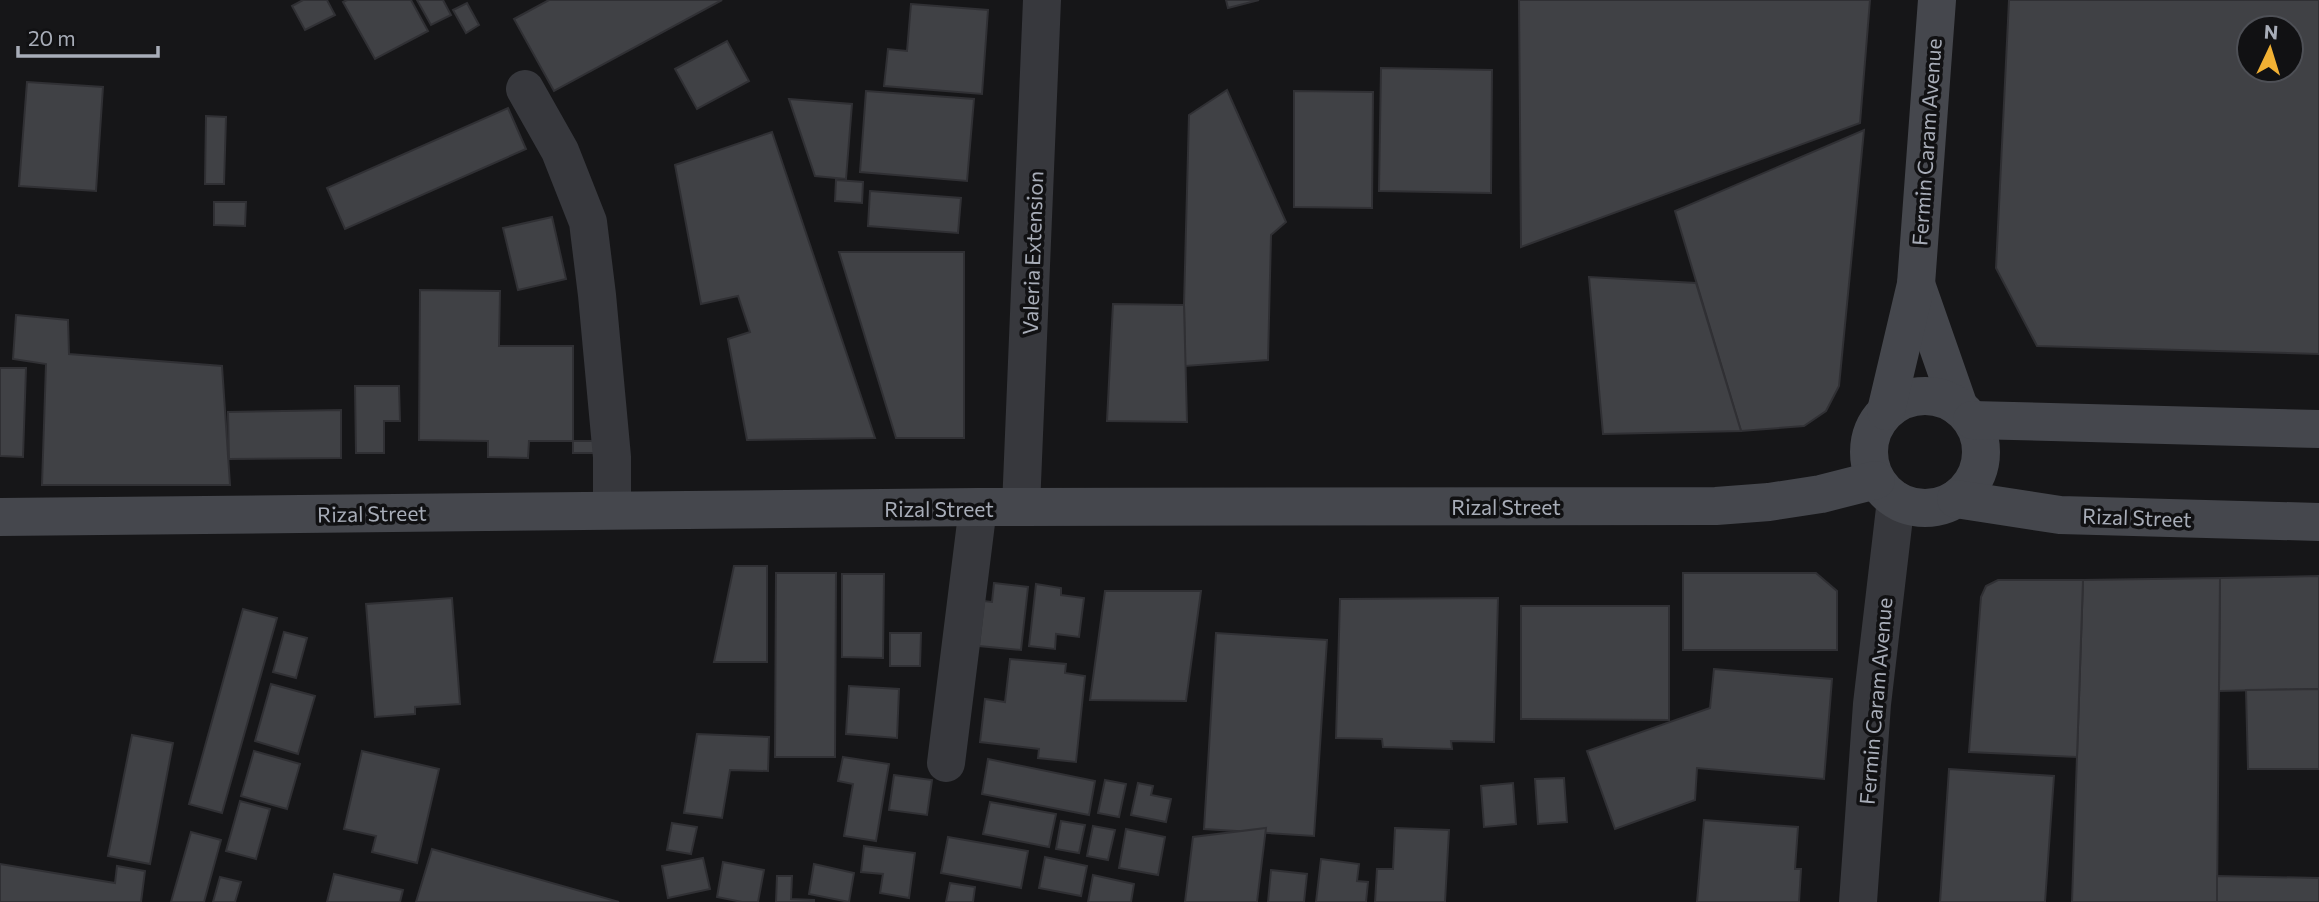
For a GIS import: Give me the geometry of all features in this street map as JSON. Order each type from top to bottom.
[{"type":"main road","name":"Fermin Caram Avenue","points":[[1886,411],[1916,284],[1937,0]]},
{"type":"main road","name":"Fermin Caram Avenue","points":[[1916,284],[1965,413]]},
{"type":"main road","points":[[1930,396],[1946,400],[1965,413],[1979,436],[1982,450],[1976,478],[1956,499],[1935,507],[1923,508],[1886,490],[1870,462],[1870,443],[1875,426],[1886,411],[1899,402],[1930,396]]},
{"type":"main road","points":[[1965,413],[2319,429]]},
{"type":"main road","name":"Rizal Street","points":[[0,517],[978,507],[1716,506],[1821,494],[1886,490]]},
{"type":"main road","name":"Rizal Street","points":[[1956,499],[2060,515],[2319,522]]},
{"type":"street","name":"Valeria Extension","points":[[1021,507],[1042,0]]},
{"type":"street","points":[[525,89],[560,151],[588,222],[610,443],[612,510]]},
{"type":"street","name":"Fermin Caram Avenue","points":[[1858,902],[1886,490]]},
{"type":"street","points":[[946,763],[978,507]]},
{"type":"building","points":[[303,0],[327,0],[335,15],[305,30],[292,6]]},
{"type":"building","points":[[411,0],[428,31],[375,59],[343,2]]},
{"type":"building","points":[[417,0],[443,0],[451,15],[431,25]]},
{"type":"building","points":[[549,0],[722,0],[554,91],[514,19]]},
{"type":"building","points":[[1226,0],[1259,0],[1228,8]]},
{"type":"building","points":[[1519,0],[1870,0],[1860,123],[1521,247]]},
{"type":"building","points":[[2009,0],[2319,0],[2319,354],[2037,346],[1996,268]]},
{"type":"building","points":[[467,3],[479,25],[466,33],[453,10]]},
{"type":"building","points":[[911,4],[988,10],[982,94],[884,86],[888,49],[907,51]]},
{"type":"building","points":[[727,41],[749,81],[697,109],[675,69]]},
{"type":"building","points":[[1381,68],[1492,70],[1491,193],[1379,191]]},
{"type":"building","points":[[27,82],[103,87],[96,191],[19,186]]},
{"type":"building","points":[[1227,90],[1286,222],[1271,235],[1268,360],[1185,366],[1189,115]]},
{"type":"building","points":[[866,91],[974,99],[967,181],[860,172]]},
{"type":"building","points":[[1294,91],[1373,92],[1372,208],[1294,207]]},
{"type":"building","points":[[789,99],[852,104],[846,179],[815,176]]},
{"type":"building","points":[[508,108],[526,149],[345,229],[327,188]]},
{"type":"building","points":[[206,116],[226,117],[224,184],[205,184]]},
{"type":"building","points":[[1864,130],[1839,386],[1826,411],[1804,426],[1741,431],[1675,211]]},
{"type":"building","points":[[772,132],[875,438],[747,440],[728,339],[750,332],[738,296],[701,304],[675,165]]},
{"type":"building","points":[[836,180],[863,182],[862,203],[835,201]]},
{"type":"building","points":[[870,191],[961,198],[958,233],[868,226]]},
{"type":"building","points":[[214,202],[246,202],[245,226],[214,225]]},
{"type":"building","points":[[552,217],[566,279],[518,290],[503,228]]},
{"type":"building","points":[[839,252],[964,252],[964,438],[896,438]]},
{"type":"building","points":[[1589,277],[1696,283],[1741,431],[1603,434]]},
{"type":"building","points":[[420,290],[500,291],[499,346],[573,346],[573,441],[529,441],[528,458],[488,457],[488,441],[419,440]]},
{"type":"building","points":[[1113,304],[1184,305],[1187,422],[1107,421]]},
{"type":"building","points":[[16,315],[68,320],[69,354],[222,366],[230,485],[42,485],[46,364],[13,359]]},
{"type":"building","points":[[0,368],[26,368],[23,457],[0,456]]},
{"type":"building","points":[[355,386],[399,386],[400,421],[384,421],[384,453],[356,453]]},
{"type":"building","points":[[341,410],[341,458],[229,459],[228,412]]},
{"type":"building","points":[[573,441],[595,441],[595,453],[573,453]]},
{"type":"building","points":[[734,566],[767,566],[767,662],[714,662]]},
{"type":"building","points":[[776,573],[836,573],[835,757],[775,757]]},
{"type":"building","points":[[1683,573],[1816,573],[1837,591],[1837,650],[1683,650]]},
{"type":"building","points":[[842,574],[884,574],[883,658],[842,657]]},
{"type":"building","points":[[2319,576],[2319,689],[2219,691],[2220,578]]},
{"type":"building","points":[[2220,578],[2217,902],[2072,902],[2083,580]]},
{"type":"building","points":[[1998,580],[2083,580],[2077,757],[1969,752],[1981,597],[1986,586]]},
{"type":"building","points":[[994,583],[1028,587],[1021,650],[979,646],[984,601],[992,602]]},
{"type":"building","points":[[1036,584],[1061,588],[1061,595],[1084,598],[1079,637],[1056,634],[1055,649],[1029,646]]},
{"type":"building","points":[[1105,591],[1201,591],[1186,701],[1090,700]]},
{"type":"building","points":[[452,598],[460,704],[415,707],[415,714],[375,717],[366,604]]},
{"type":"building","points":[[1498,598],[1494,742],[1451,741],[1452,749],[1383,747],[1382,739],[1336,738],[1340,599]]},
{"type":"building","points":[[1521,606],[1669,606],[1669,720],[1521,719]]},
{"type":"building","points":[[243,609],[277,618],[222,813],[189,804]]},
{"type":"building","points":[[284,632],[307,638],[296,678],[273,672]]},
{"type":"building","points":[[890,633],[921,633],[920,666],[890,666]]},
{"type":"building","points":[[1216,633],[1327,640],[1314,836],[1204,829]]},
{"type":"building","points":[[1010,659],[1066,664],[1065,673],[1085,676],[1076,762],[1038,758],[1039,749],[980,742],[985,699],[1005,702]]},
{"type":"building","points":[[1714,669],[1832,679],[1824,779],[1697,768],[1695,800],[1615,829],[1587,751],[1710,708]]},
{"type":"building","points":[[271,684],[315,696],[298,754],[255,741]]},
{"type":"building","points":[[849,686],[899,689],[897,738],[846,734]]},
{"type":"building","points":[[2319,689],[2319,769],[2248,769],[2246,690]]},
{"type":"building","points":[[697,734],[769,737],[768,771],[730,770],[722,818],[684,813]]},
{"type":"building","points":[[132,735],[173,743],[150,864],[108,856]]},
{"type":"building","points":[[254,751],[300,764],[287,809],[241,796]]},
{"type":"building","points":[[362,751],[439,769],[417,863],[372,852],[376,836],[344,829]]},
{"type":"building","points":[[843,757],[889,764],[876,841],[844,836],[853,784],[838,781]]},
{"type":"building","points":[[988,759],[1095,781],[1089,815],[982,794]]},
{"type":"building","points":[[1949,769],[2054,776],[2045,902],[1940,902]]},
{"type":"building","points":[[894,775],[932,780],[927,815],[889,810]]},
{"type":"building","points":[[1564,778],[1567,822],[1538,824],[1535,779]]},
{"type":"building","points":[[1105,780],[1126,784],[1119,817],[1098,813]]},
{"type":"building","points":[[1138,783],[1153,786],[1151,795],[1171,799],[1166,822],[1131,815]]},
{"type":"building","points":[[1513,783],[1516,824],[1484,827],[1481,786]]},
{"type":"building","points":[[240,801],[270,809],[256,859],[226,851]]},
{"type":"building","points":[[990,802],[1056,814],[1049,847],[983,834]]},
{"type":"building","points":[[1704,820],[1798,827],[1795,869],[1801,869],[1799,902],[1697,902]]},
{"type":"building","points":[[1061,821],[1085,825],[1079,853],[1056,849]]},
{"type":"building","points":[[672,823],[697,827],[691,854],[667,850]]},
{"type":"building","points":[[1093,826],[1115,830],[1108,860],[1087,856]]},
{"type":"building","points":[[1266,828],[1257,902],[1185,902],[1193,837]]},
{"type":"building","points":[[1395,828],[1449,830],[1445,902],[1375,902],[1377,869],[1393,869]]},
{"type":"building","points":[[1126,829],[1165,837],[1158,875],[1119,868]]},
{"type":"building","points":[[191,832],[221,840],[204,902],[171,902]]},
{"type":"building","points":[[948,837],[1028,851],[1021,888],[941,873]]},
{"type":"building","points":[[864,846],[915,853],[909,898],[880,893],[883,874],[861,872]]},
{"type":"building","points":[[432,849],[619,902],[416,902]]},
{"type":"building","points":[[1045,857],[1087,866],[1081,896],[1039,888]]},
{"type":"building","points":[[703,858],[710,889],[668,898],[662,866]]},
{"type":"building","points":[[1321,859],[1359,864],[1357,881],[1368,882],[1366,902],[1316,902]]},
{"type":"building","points":[[723,862],[764,870],[758,902],[717,897]]},
{"type":"building","points":[[0,864],[115,883],[117,866],[145,871],[141,902],[0,902]]},
{"type":"building","points":[[814,864],[854,873],[849,902],[809,894]]},
{"type":"building","points":[[1271,870],[1307,874],[1304,902],[1268,902]]},
{"type":"building","points":[[334,874],[403,890],[400,902],[327,902]]},
{"type":"building","points":[[1093,875],[1134,884],[1131,902],[1088,902]]},
{"type":"building","points":[[777,876],[792,876],[791,899],[814,902],[776,902]]},
{"type":"building","points":[[2217,876],[2319,878],[2319,902],[2217,902]]},
{"type":"building","points":[[220,877],[241,882],[235,902],[213,902]]},
{"type":"building","points":[[950,883],[975,887],[973,902],[946,902]]}]
